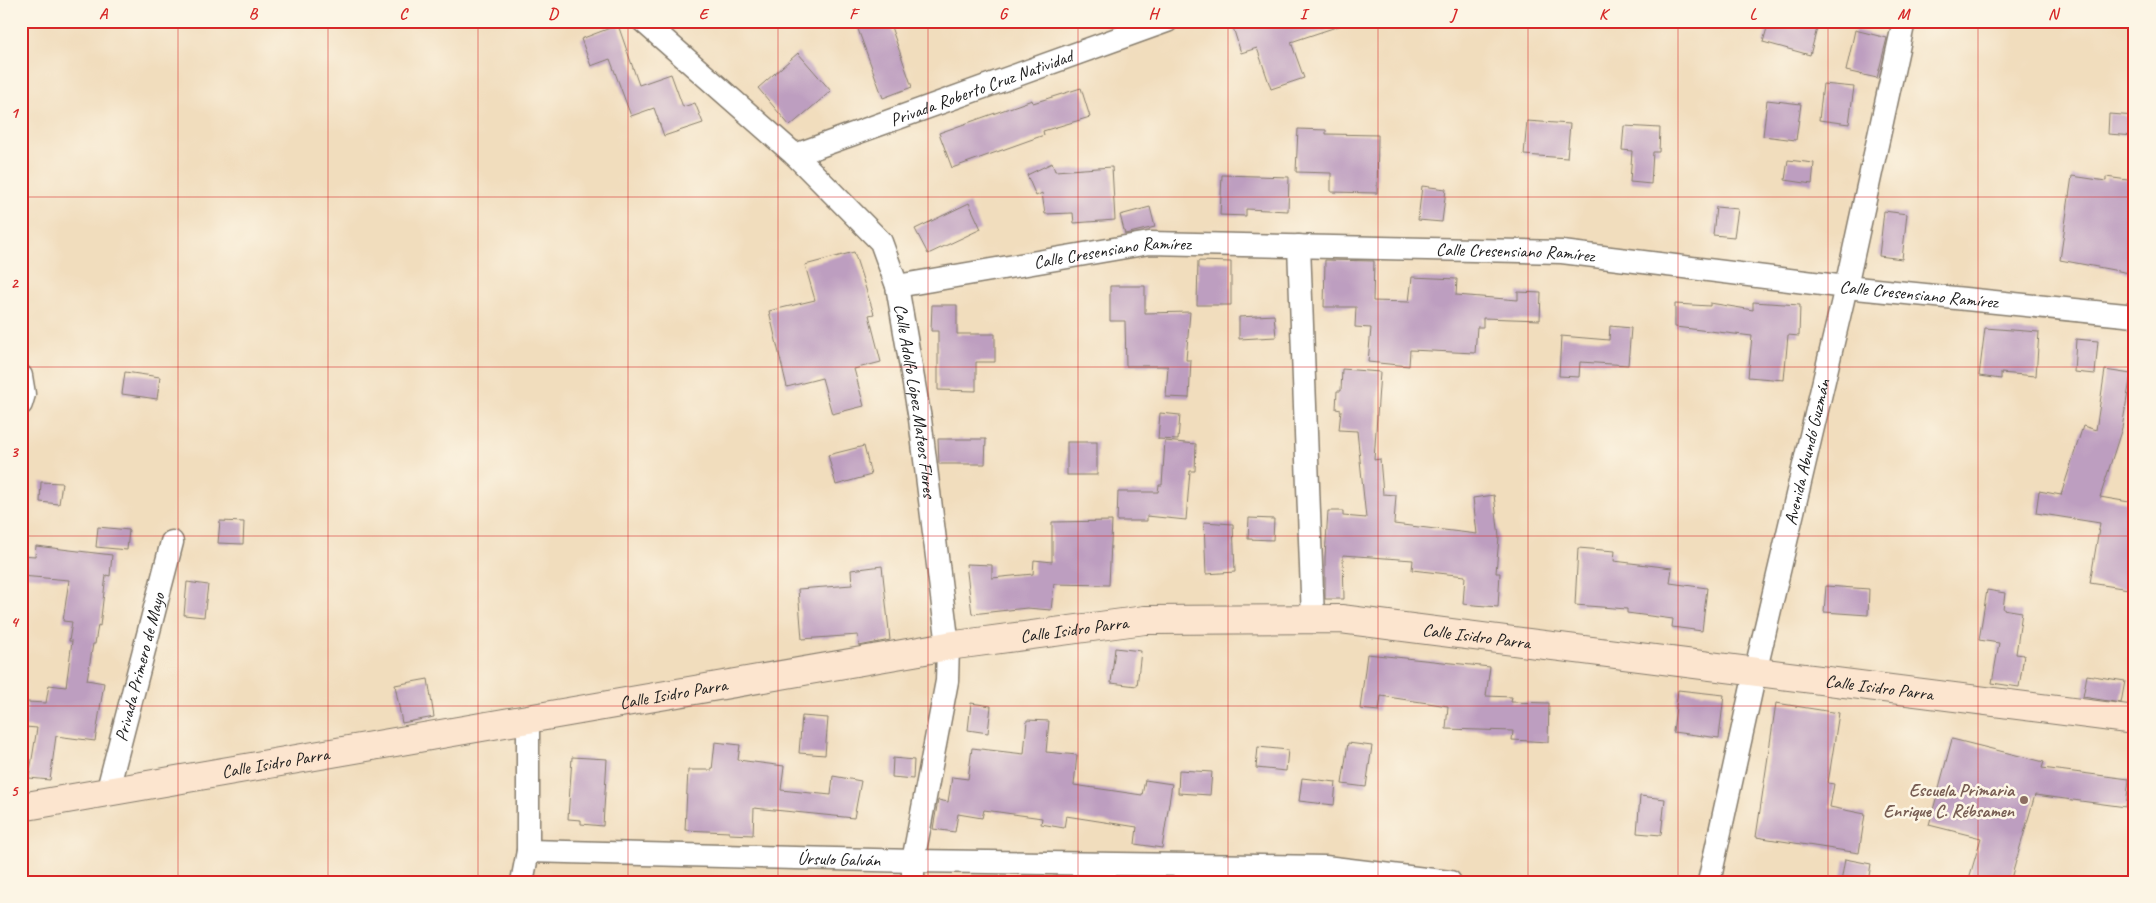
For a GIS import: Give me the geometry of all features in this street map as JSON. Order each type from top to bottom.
[{"type":"street","name":"Calle Adolfo López Mateos Flores","points":[[643,21],[795,155],[881,242],[897,286],[920,419],[948,646],[947,681],[913,871]]},
{"type":"street","name":"Privada Roberto Cruz Natividad","points":[[795,155],[1168,21]]},
{"type":"street","name":"Avenida Abundó Guzmán","points":[[1709,882],[1755,673],[1846,287],[1904,21]]},
{"type":"street","name":"Calle Cresensiano Ramírez","points":[[897,286],[1149,243],[1562,252],[1846,287],[2135,316]]},
{"type":"street","points":[[1299,246],[1313,619]]},
{"type":"street","points":[[21,376],[24,394],[21,404]]},
{"type":"street","name":"Privada Primero de Mayo","points":[[107,793],[172,542]]},
{"type":"street","name":"Calle Isidro Parra","points":[[21,807],[948,646],[1145,620],[1341,619],[2135,720]]},
{"type":"street","points":[[522,882],[528,851],[528,720]]},
{"type":"street","name":"Úrsulo Galván","points":[[528,851],[913,871],[1323,874],[1450,882]]},
{"type":"building","points":[[855,21],[889,21],[912,87],[883,98]]},
{"type":"building","points":[[1231,21],[1342,21],[1342,25],[1291,42],[1304,78],[1271,89],[1257,48],[1241,53]]},
{"type":"building","points":[[1769,21],[1819,21],[1810,55],[1763,42]]},
{"type":"building","points":[[618,25],[639,85],[671,74],[683,107],[695,103],[703,123],[664,136],[654,108],[631,116],[610,59],[591,66],[581,39]]},
{"type":"building","points":[[1855,30],[1887,38],[1877,78],[1846,71]]},
{"type":"building","points":[[798,53],[831,91],[790,126],[758,88]]},
{"type":"building","points":[[1823,84],[1854,87],[1849,124],[1819,120]]},
{"type":"building","points":[[1081,88],[1090,117],[1043,131],[1044,135],[952,168],[939,133],[1032,100],[1033,103]]},
{"type":"building","points":[[1767,100],[1801,104],[1796,140],[1763,136]]},
{"type":"building","points":[[2109,114],[2135,116],[2135,136],[2108,134]]},
{"type":"building","points":[[1527,121],[1570,124],[1567,158],[1524,155]]},
{"type":"building","points":[[1624,126],[1660,128],[1659,152],[1653,152],[1651,184],[1630,182],[1632,151],[1622,150]]},
{"type":"building","points":[[1298,129],[1326,130],[1326,134],[1378,135],[1377,193],[1331,192],[1331,173],[1296,172]]},
{"type":"building","points":[[1788,160],[1814,163],[1812,184],[1785,180]]},
{"type":"building","points":[[1052,163],[1055,171],[1112,167],[1115,220],[1074,223],[1073,213],[1045,214],[1042,193],[1036,196],[1027,175]]},
{"type":"building","points":[[1222,175],[1289,177],[1288,211],[1246,209],[1246,216],[1220,215]]},
{"type":"building","points":[[2072,176],[2106,181],[2106,177],[2135,181],[2135,274],[2060,260]]},
{"type":"building","points":[[1422,186],[1446,189],[1442,222],[1418,220]]},
{"type":"building","points":[[969,203],[981,229],[928,254],[915,229]]},
{"type":"building","points":[[1150,207],[1155,227],[1125,234],[1120,215]]},
{"type":"building","points":[[1716,207],[1738,209],[1734,237],[1713,235]]},
{"type":"building","points":[[1884,211],[1907,214],[1902,259],[1879,256]]},
{"type":"building","points":[[854,252],[874,314],[869,315],[881,362],[854,369],[864,406],[832,414],[822,378],[787,387],[769,311],[815,300],[805,265]]},
{"type":"building","points":[[1325,260],[1374,261],[1373,301],[1409,302],[1412,277],[1457,279],[1456,295],[1518,300],[1518,292],[1541,293],[1540,320],[1483,318],[1483,327],[1477,327],[1475,353],[1410,350],[1409,366],[1368,362],[1371,328],[1355,327],[1356,307],[1324,307]]},
{"type":"building","points":[[1198,261],[1231,262],[1231,305],[1197,305]]},
{"type":"building","points":[[1110,286],[1145,286],[1145,313],[1190,312],[1186,360],[1191,360],[1189,398],[1166,397],[1168,366],[1126,366],[1125,321],[1110,321]]},
{"type":"building","points":[[1753,302],[1800,305],[1799,336],[1788,335],[1784,380],[1748,377],[1752,336],[1675,327],[1675,304],[1710,306],[1710,303],[1753,310]]},
{"type":"building","points":[[932,305],[957,305],[957,334],[995,334],[995,362],[976,362],[976,391],[938,390],[938,331],[931,331]]},
{"type":"building","points":[[1274,315],[1276,337],[1239,339],[1239,317]]},
{"type":"building","points":[[1610,326],[1631,328],[1628,365],[1580,362],[1579,377],[1559,376],[1561,336],[1609,340]]},
{"type":"building","points":[[1985,328],[2039,332],[2036,376],[2001,373],[2001,379],[1979,376]]},
{"type":"building","points":[[2076,339],[2098,341],[2095,374],[2074,372]]},
{"type":"building","points":[[1342,369],[1380,372],[1374,460],[1380,459],[1383,494],[1396,495],[1394,524],[1477,534],[1473,498],[1494,495],[1499,537],[1496,573],[1500,573],[1498,607],[1463,604],[1465,576],[1412,570],[1413,560],[1343,555],[1344,599],[1325,599],[1328,511],[1343,511],[1343,516],[1366,518],[1357,431],[1339,430],[1341,410],[1336,409],[1337,391],[1341,391]]},
{"type":"building","points":[[2105,370],[2131,374],[2122,428],[2100,497],[2135,503],[2135,590],[2090,583],[2100,523],[2036,513],[2039,491],[2061,495],[2083,426],[2096,430]]},
{"type":"building","points":[[125,372],[160,377],[157,399],[122,394]]},
{"type":"building","points":[[1160,413],[1180,415],[1178,440],[1158,439]]},
{"type":"building","points":[[938,439],[986,439],[985,464],[939,464]]},
{"type":"building","points":[[1165,441],[1196,444],[1195,471],[1190,471],[1186,520],[1147,516],[1147,521],[1117,521],[1118,492],[1158,492],[1159,485],[1162,485]]},
{"type":"building","points":[[1067,442],[1097,442],[1097,475],[1067,475]]},
{"type":"building","points":[[864,446],[871,475],[836,485],[828,455]]},
{"type":"building","points":[[41,482],[62,483],[59,504],[40,502]]},
{"type":"building","points":[[1249,518],[1274,519],[1273,540],[1248,539]]},
{"type":"building","points":[[220,521],[244,522],[243,544],[218,543]]},
{"type":"building","points":[[1112,521],[1109,585],[1054,584],[1051,610],[1027,608],[972,614],[966,564],[992,565],[992,578],[1033,574],[1034,560],[1052,562],[1052,522]]},
{"type":"building","points":[[1204,522],[1233,524],[1235,572],[1206,574]]},
{"type":"building","points":[[98,527],[129,530],[127,550],[96,547]]},
{"type":"building","points":[[36,546],[112,555],[110,576],[106,575],[100,626],[98,625],[95,644],[93,644],[87,680],[104,683],[95,741],[56,736],[50,780],[29,778],[37,728],[25,727],[27,702],[46,703],[49,685],[66,687],[72,641],[69,641],[72,622],[63,621],[69,580],[21,576],[22,555],[35,556]]},
{"type":"building","points":[[1578,548],[1615,551],[1614,561],[1672,568],[1670,583],[1707,588],[1702,631],[1672,627],[1673,619],[1627,613],[1627,609],[1575,605]]},
{"type":"building","points":[[882,566],[890,640],[859,646],[858,635],[802,639],[798,589],[852,585],[851,570]]},
{"type":"building","points":[[187,582],[208,585],[204,617],[184,615]]},
{"type":"building","points":[[1826,586],[1869,589],[1868,615],[1824,612]]},
{"type":"building","points":[[1987,590],[2005,593],[2003,609],[2022,612],[2016,654],[2024,655],[2019,687],[1992,683],[1999,643],[1979,640]]},
{"type":"building","points":[[1115,648],[1141,651],[1137,686],[1111,683]]},
{"type":"building","points":[[1367,654],[1490,667],[1486,696],[1512,697],[1511,702],[1549,703],[1548,742],[1512,740],[1513,731],[1446,729],[1448,706],[1381,696],[1379,711],[1360,709]]},
{"type":"building","points":[[2087,675],[2125,681],[2121,703],[2083,697]]},
{"type":"building","points":[[428,679],[434,717],[402,723],[395,685]]},
{"type":"building","points":[[1678,690],[1724,695],[1719,738],[1673,732]]},
{"type":"building","points":[[971,703],[991,706],[988,733],[968,730]]},
{"type":"building","points":[[1776,703],[1839,713],[1828,783],[1834,784],[1830,807],[1865,814],[1859,853],[1756,837]]},
{"type":"building","points":[[802,716],[828,718],[825,755],[799,753]]},
{"type":"building","points":[[1027,720],[1049,721],[1046,752],[1077,755],[1074,785],[1142,795],[1145,780],[1172,784],[1162,848],[1135,844],[1137,827],[1066,816],[1064,828],[1041,824],[1042,818],[984,810],[982,818],[958,814],[955,832],[933,829],[938,800],[948,802],[952,777],[968,779],[972,748],[1024,754]]},
{"type":"building","points":[[1952,739],[2044,762],[2042,768],[2129,779],[2126,807],[2035,795],[2010,882],[1968,882],[1981,838],[1929,825]]},
{"type":"building","points":[[715,742],[740,745],[738,760],[784,766],[781,790],[831,795],[833,776],[861,781],[854,818],[754,808],[753,835],[685,830],[688,770],[712,770]]},
{"type":"building","points":[[1348,743],[1372,746],[1366,787],[1342,784]]},
{"type":"building","points":[[1258,747],[1288,750],[1286,771],[1256,768]]},
{"type":"building","points":[[572,757],[607,759],[603,826],[581,824],[581,820],[568,819]]},
{"type":"building","points":[[893,758],[914,760],[913,779],[892,777]]},
{"type":"building","points":[[1179,770],[1212,772],[1210,795],[1178,793]]},
{"type":"building","points":[[1302,778],[1336,782],[1334,805],[1299,801]]},
{"type":"building","points":[[1640,796],[1665,799],[1661,835],[1637,833]]},
{"type":"building","points":[[1845,859],[1871,864],[1868,882],[1841,882]]},
{"type":"place","name":"Escuela Primaria Enrique C. Rébsamen","points":[[2024,800]]}]
